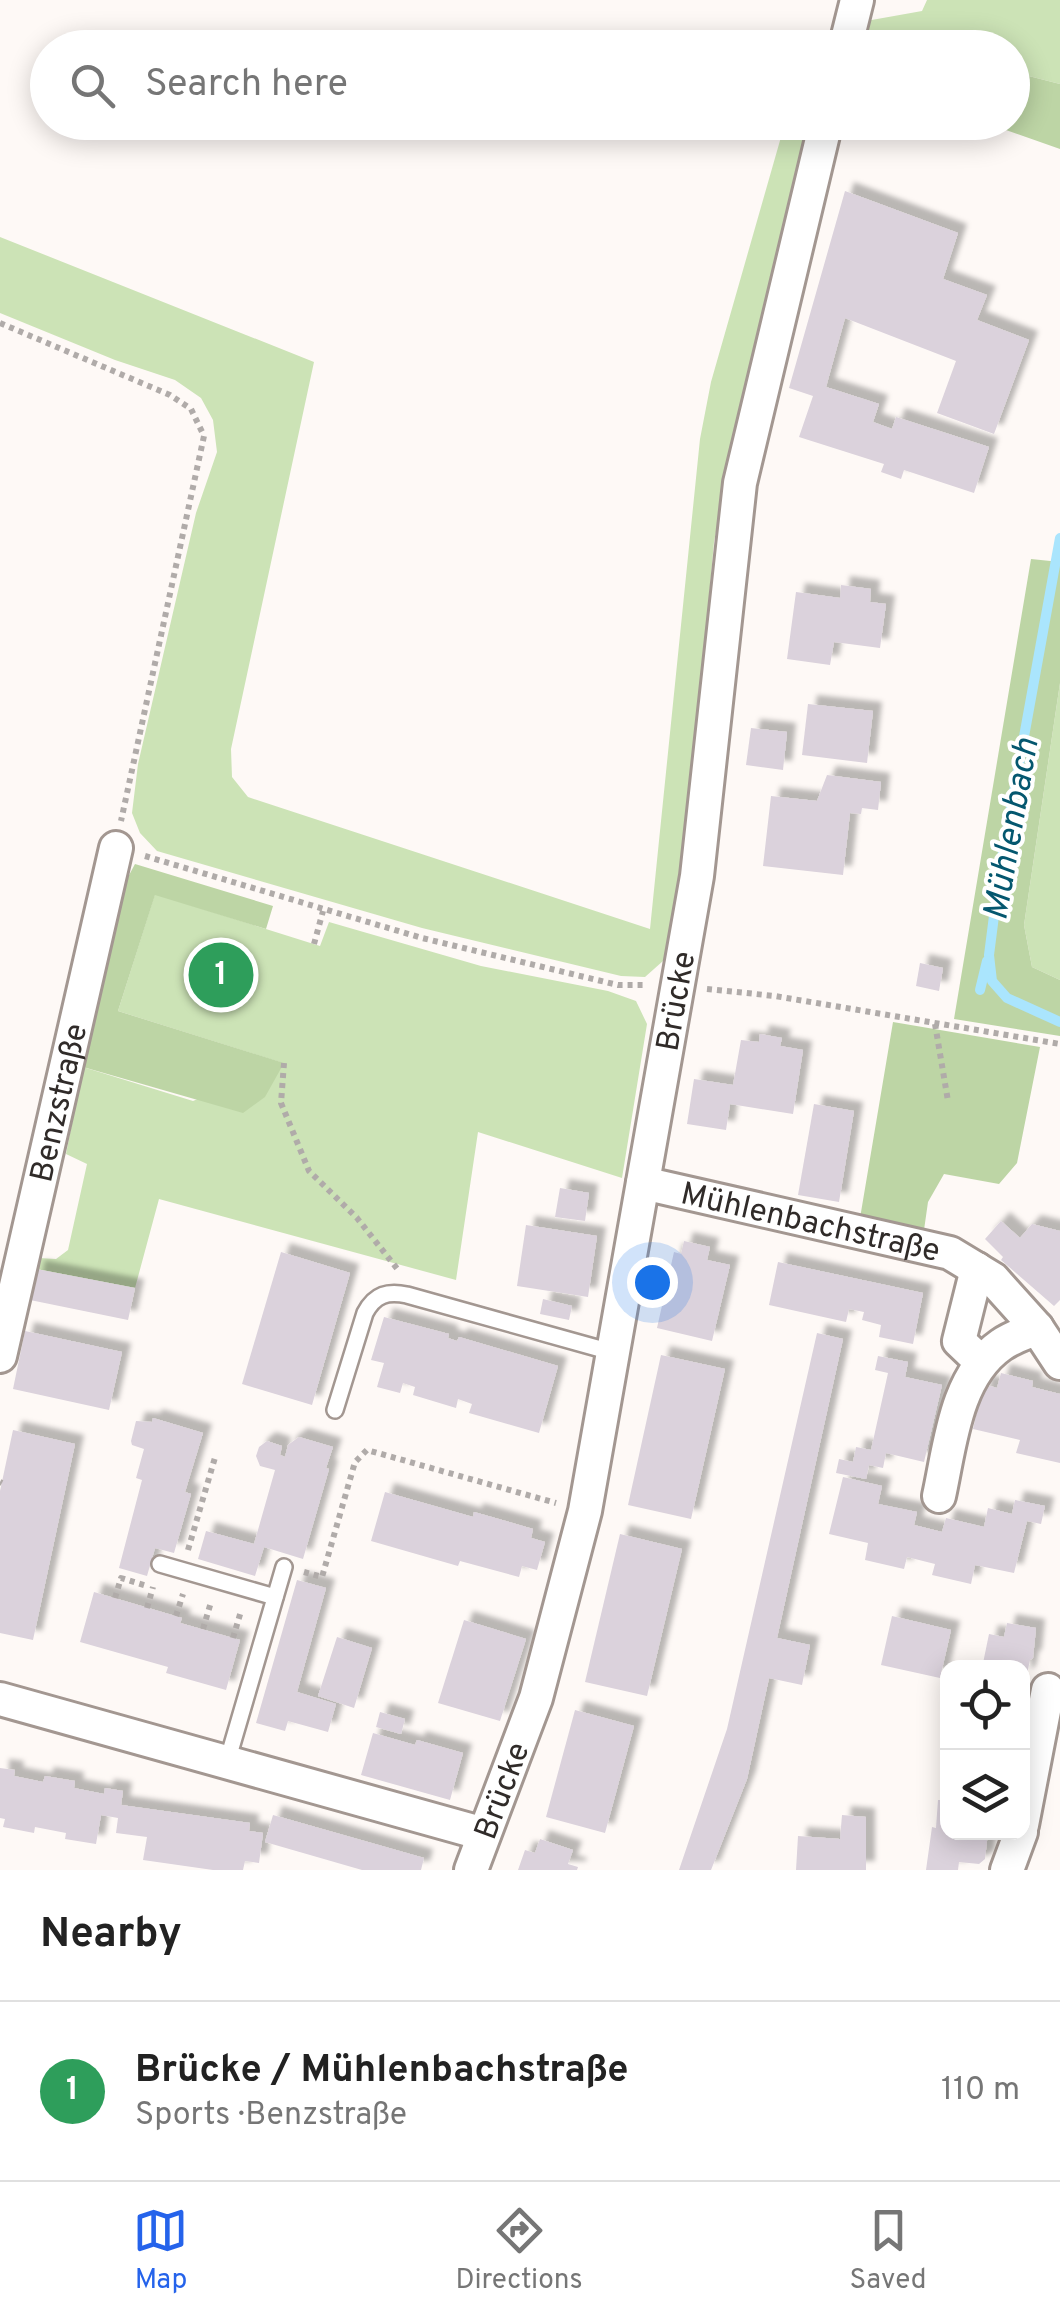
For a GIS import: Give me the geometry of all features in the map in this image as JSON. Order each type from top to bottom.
[{"type":"street","points":[[850,30],[857,0]]},
{"type":"street","name":"Brücke","points":[[471,1870],[536,1698],[585,1511],[696,876],[740,483],[822,140]]},
{"type":"street","name":"Benzstraße","points":[[0,1356],[116,848]]},
{"type":"street","name":"Mühlenbachstraße","points":[[643,1183],[950,1253],[994,1279],[1038,1328],[1060,1362]]},
{"type":"street","name":"Mühlenbachstraße","points":[[977,1269],[959,1341],[981,1362]]},
{"type":"street","points":[[940,1496],[961,1403],[981,1362],[1003,1344],[1038,1328]]},
{"type":"street","points":[[1030,1783],[1048,1690]]},
{"type":"street","points":[[0,1699],[484,1834]]},
{"type":"street","points":[[1007,1870],[1018,1840]]},
{"type":"lane","points":[[335,1410],[369,1305],[385,1293],[407,1294],[615,1353]]},
{"type":"lane","points":[[160,1564],[275,1598]]},
{"type":"lane","points":[[227,1762],[284,1567]]},
{"type":"path","points":[[0,324],[170,395],[191,409],[204,436],[116,848],[440,943],[618,984],[775,996],[1060,1044]]},
{"type":"path","points":[[314,944],[323,911]]},
{"type":"path","points":[[935,1024],[948,1101]]},
{"type":"path","points":[[284,1063],[281,1102],[309,1170],[373,1238],[402,1275],[407,1294]]},
{"type":"path","points":[[284,1567],[322,1577],[355,1462],[370,1450],[585,1511]]},
{"type":"path","points":[[182,1571],[216,1454]]},
{"type":"path","points":[[147,1608],[160,1564]]},
{"type":"path","points":[[115,1598],[120,1578],[153,1587]]},
{"type":"green space","points":[[927,0],[1060,0],[1060,84],[1030,76],[1030,30],[864,30],[866,21],[922,11]]},
{"type":"green space","points":[[1030,76],[1060,84],[1060,149],[1030,138]]},
{"type":"green space","points":[[780,140],[808,140],[731,454],[714,542],[685,869],[676,929],[663,961],[645,977],[621,976],[422,928],[157,851],[140,833],[132,813],[138,764],[196,513],[217,452],[213,420],[201,398],[175,380],[0,313],[0,237],[314,362],[231,749],[232,777],[248,797],[650,929],[700,439],[711,382]]},
{"type":"green space","points":[[1031,559],[1060,562],[1060,683],[1024,925],[1032,967],[1060,980],[1060,1036],[954,1019]]},
{"type":"green space","points":[[1060,683],[1060,980],[1032,967],[1024,925]]},
{"type":"green space","points":[[135,864],[273,906],[266,929],[155,895],[118,1011],[284,1063],[265,1097],[243,1113],[83,1067],[113,905]]},
{"type":"green space","points":[[155,894],[320,946],[329,922],[481,966],[608,991],[636,1001],[647,1024],[622,1178],[478,1132],[456,1280],[159,1199],[135,1288],[36,1269],[39,1258],[56,1259],[68,1250],[87,1164],[66,1154],[83,1067],[193,1101],[283,1063],[118,1011]]},
{"type":"green space","points":[[893,1022],[1040,1047],[1017,1163],[999,1184],[944,1174],[928,1202],[922,1244],[858,1230]]},
{"type":"building","points":[[845,191],[958,233],[943,279],[987,295],[977,320],[1029,340],[994,434],[937,413],[956,361],[845,318],[826,387],[879,404],[873,422],[892,429],[896,417],[989,447],[974,493],[904,470],[901,479],[881,472],[884,464],[799,437],[813,396],[789,388]]},
{"type":"building","points":[[841,585],[871,589],[870,602],[886,604],[880,648],[834,642],[830,665],[787,659],[796,592],[840,598]]},
{"type":"building","points":[[808,704],[873,711],[867,763],[802,755]]},
{"type":"building","points":[[751,728],[787,732],[783,770],[746,765]]},
{"type":"building","points":[[827,775],[881,782],[878,810],[862,808],[861,814],[850,813],[843,875],[763,866],[771,796],[817,801]]},
{"type":"building","points":[[920,963],[943,968],[939,991],[916,986]]},
{"type":"building","points":[[760,1034],[782,1038],[780,1046],[803,1050],[793,1114],[730,1104],[726,1130],[687,1124],[694,1079],[733,1085],[741,1040],[759,1042]]},
{"type":"building","points":[[814,1104],[854,1111],[839,1202],[798,1195]]},
{"type":"building","points":[[560,1188],[589,1193],[585,1221],[555,1217]]},
{"type":"building","points":[[1001,1221],[1020,1238],[1032,1224],[1060,1231],[1060,1300],[1054,1306],[1001,1260],[1003,1257],[985,1239]]},
{"type":"building","points":[[526,1225],[597,1236],[588,1297],[517,1286]]},
{"type":"building","points":[[684,1241],[710,1247],[707,1260],[730,1265],[712,1341],[657,1328],[674,1252],[681,1254]]},
{"type":"building","points":[[281,1252],[350,1273],[312,1405],[242,1384]]},
{"type":"building","points":[[778,1262],[923,1293],[913,1344],[879,1337],[881,1325],[862,1320],[864,1312],[849,1309],[846,1322],[769,1305]]},
{"type":"building","points":[[36,1269],[135,1288],[128,1320],[30,1300]]},
{"type":"building","points":[[543,1299],[572,1306],[569,1320],[540,1314]]},
{"type":"building","points":[[384,1317],[449,1334],[448,1338],[457,1341],[459,1337],[558,1366],[539,1433],[469,1413],[472,1404],[458,1399],[456,1408],[413,1395],[415,1387],[403,1383],[400,1393],[377,1387],[384,1363],[371,1360]]},
{"type":"building","points":[[25,1331],[122,1352],[109,1410],[13,1389]]},
{"type":"building","points":[[817,1333],[843,1339],[777,1638],[810,1645],[802,1685],[769,1678],[747,1779],[711,1870],[679,1870],[727,1729]]},
{"type":"building","points":[[661,1355],[725,1369],[691,1519],[628,1505]]},
{"type":"building","points":[[878,1356],[908,1362],[905,1377],[942,1385],[924,1462],[886,1453],[883,1468],[869,1465],[866,1479],[836,1473],[839,1459],[853,1462],[856,1447],[871,1450],[888,1373],[875,1370]]},
{"type":"building","points":[[1001,1373],[1033,1381],[1032,1387],[1060,1394],[1060,1463],[1016,1453],[1020,1440],[973,1429],[983,1384],[997,1388]]},
{"type":"building","points":[[153,1418],[203,1433],[185,1492],[191,1494],[174,1553],[155,1548],[147,1576],[119,1568],[142,1480],[136,1478],[144,1449],[131,1441],[136,1421],[152,1422]]},
{"type":"building","points":[[13,1430],[75,1444],[33,1640],[0,1633],[0,1491]]},
{"type":"building","points":[[299,1437],[333,1447],[303,1559],[264,1547],[255,1576],[198,1559],[206,1531],[254,1544],[275,1470],[260,1466],[256,1456],[259,1447],[267,1441],[282,1446],[280,1455],[285,1457],[288,1445]]},
{"type":"building","points":[[843,1477],[882,1486],[878,1504],[917,1512],[914,1525],[942,1532],[946,1518],[984,1527],[988,1508],[1012,1514],[1015,1500],[1045,1506],[1041,1524],[1027,1521],[1014,1573],[975,1565],[971,1584],[932,1575],[935,1564],[907,1557],[904,1569],[865,1560],[868,1543],[829,1534]]},
{"type":"building","points":[[385,1492],[533,1529],[531,1538],[545,1542],[537,1570],[522,1566],[519,1577],[460,1561],[458,1566],[371,1541]]},
{"type":"building","points":[[620,1534],[682,1549],[647,1696],[585,1682]]},
{"type":"building","points":[[297,1580],[326,1588],[297,1692],[336,1704],[328,1732],[288,1721],[285,1731],[256,1723]]},
{"type":"building","points":[[94,1592],[240,1640],[226,1690],[166,1673],[168,1667],[80,1642]]},
{"type":"building","points":[[892,1616],[951,1630],[944,1660],[940,1660],[940,1678],[881,1665]]},
{"type":"building","points":[[464,1620],[526,1639],[500,1721],[438,1703]]},
{"type":"building","points":[[1007,1623],[1036,1628],[1033,1658],[984,1660],[989,1634],[1004,1637]]},
{"type":"building","points":[[337,1637],[372,1648],[354,1708],[318,1696]]},
{"type":"building","points":[[575,1710],[634,1726],[605,1833],[546,1817]]},
{"type":"building","points":[[380,1712],[405,1719],[401,1734],[376,1727]]},
{"type":"building","points":[[373,1733],[463,1753],[450,1800],[361,1775]]},
{"type":"building","points":[[0,1768],[15,1770],[14,1776],[43,1782],[45,1776],[75,1781],[74,1788],[104,1794],[105,1788],[123,1791],[121,1805],[250,1823],[249,1831],[263,1833],[259,1863],[245,1861],[243,1870],[213,1870],[143,1860],[147,1837],[116,1833],[118,1818],[101,1815],[96,1844],[65,1839],[66,1833],[35,1827],[34,1833],[3,1827]]},
{"type":"building","points":[[938,1800],[940,1840],[987,1840],[985,1859],[979,1864],[959,1862],[958,1870],[926,1870]]},
{"type":"building","points":[[273,1815],[424,1858],[421,1870],[362,1870],[265,1842]]},
{"type":"building","points":[[842,1815],[866,1817],[866,1870],[796,1870],[798,1836],[840,1839]]},
{"type":"building","points":[[540,1839],[573,1850],[568,1864],[578,1867],[577,1870],[518,1870],[525,1850],[535,1853]]},
{"type":"waterway","name":"Mühlenbach","points":[[1060,538],[1000,869],[989,955],[992,981],[1007,998],[1060,1022]]},
{"type":"waterway","points":[[980,990],[987,961]]},
{"type":"place","name":"Brücke / Mühlenbachstraße","points":[[221,975]]}]
